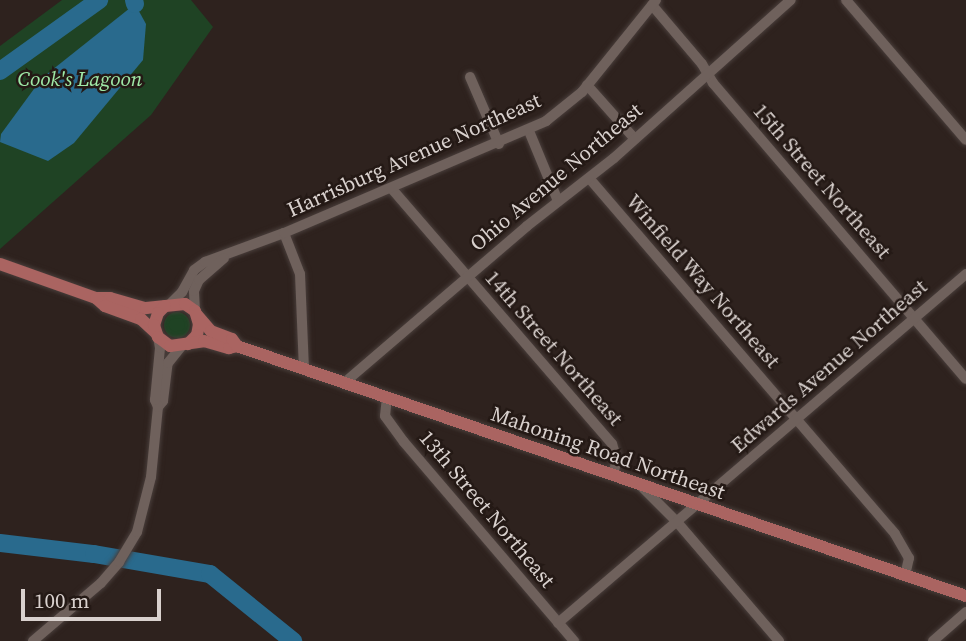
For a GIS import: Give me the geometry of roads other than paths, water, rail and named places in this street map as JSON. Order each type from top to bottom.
[{"type":"main road","points":[[0,264],[96,298],[110,298],[143,308],[185,304],[195,312],[198,331],[185,345],[170,346],[141,319],[105,306],[96,298]]},
{"type":"main road","points":[[157,335],[155,319],[168,304]]},
{"type":"main road","name":"Mahoning Road Northeast","points":[[195,312],[211,331],[232,339],[237,346]]},
{"type":"main road","name":"Mahoning Road Northeast","points":[[185,345],[204,341],[229,348],[237,346],[966,596]]},
{"type":"street","name":"Ohio Avenue Northeast","points":[[344,383],[466,277],[635,139],[791,0]]},
{"type":"street","points":[[846,0],[966,140]]},
{"type":"street","name":"15th Street Northeast","points":[[654,3],[708,74],[966,379]]},
{"type":"street","name":"Harrisburg Avenue Northeast","points":[[168,304],[197,267],[217,257],[224,257],[284,233],[529,131],[561,111],[587,85],[654,3]]},
{"type":"street","points":[[470,77],[499,144]]},
{"type":"street","points":[[587,85],[635,139]]},
{"type":"street","points":[[529,131],[558,201]]},
{"type":"street","name":"Winfield Way Northeast","points":[[589,178],[905,548],[909,558],[905,575]]},
{"type":"street","name":"14th Street Northeast","points":[[392,189],[612,444],[617,459],[613,475]]},
{"type":"street","points":[[284,233],[300,274],[304,369]]},
{"type":"street","name":"Harrisburg Avenue Northeast","points":[[195,312],[197,283],[224,257]]},
{"type":"street","name":"Edwards Avenue Northeast","points":[[558,623],[966,274]]},
{"type":"street","points":[[33,641],[106,577],[131,544],[148,498],[158,407],[155,400],[160,348],[157,335]]},
{"type":"street","points":[[158,407],[163,401],[168,363],[185,345]]},
{"type":"street","name":"13th Street Northeast","points":[[387,397],[385,416],[404,442],[574,641]]},
{"type":"street","points":[[639,484],[677,522],[779,641]]},
{"type":"street","points":[[933,641],[965,615]]},
{"type":"water","points":[[135,4],[146,24],[143,60],[74,143],[48,161],[0,142],[1,134],[42,78]]},
{"type":"waterway","points":[[0,71],[99,0]]},
{"type":"waterway","points":[[134,0],[135,4]]},
{"type":"waterway","points":[[0,543],[94,554],[210,574],[293,641]]},
{"type":"park label","name":"Cook's Lagoon","points":[[80,79]]}]
